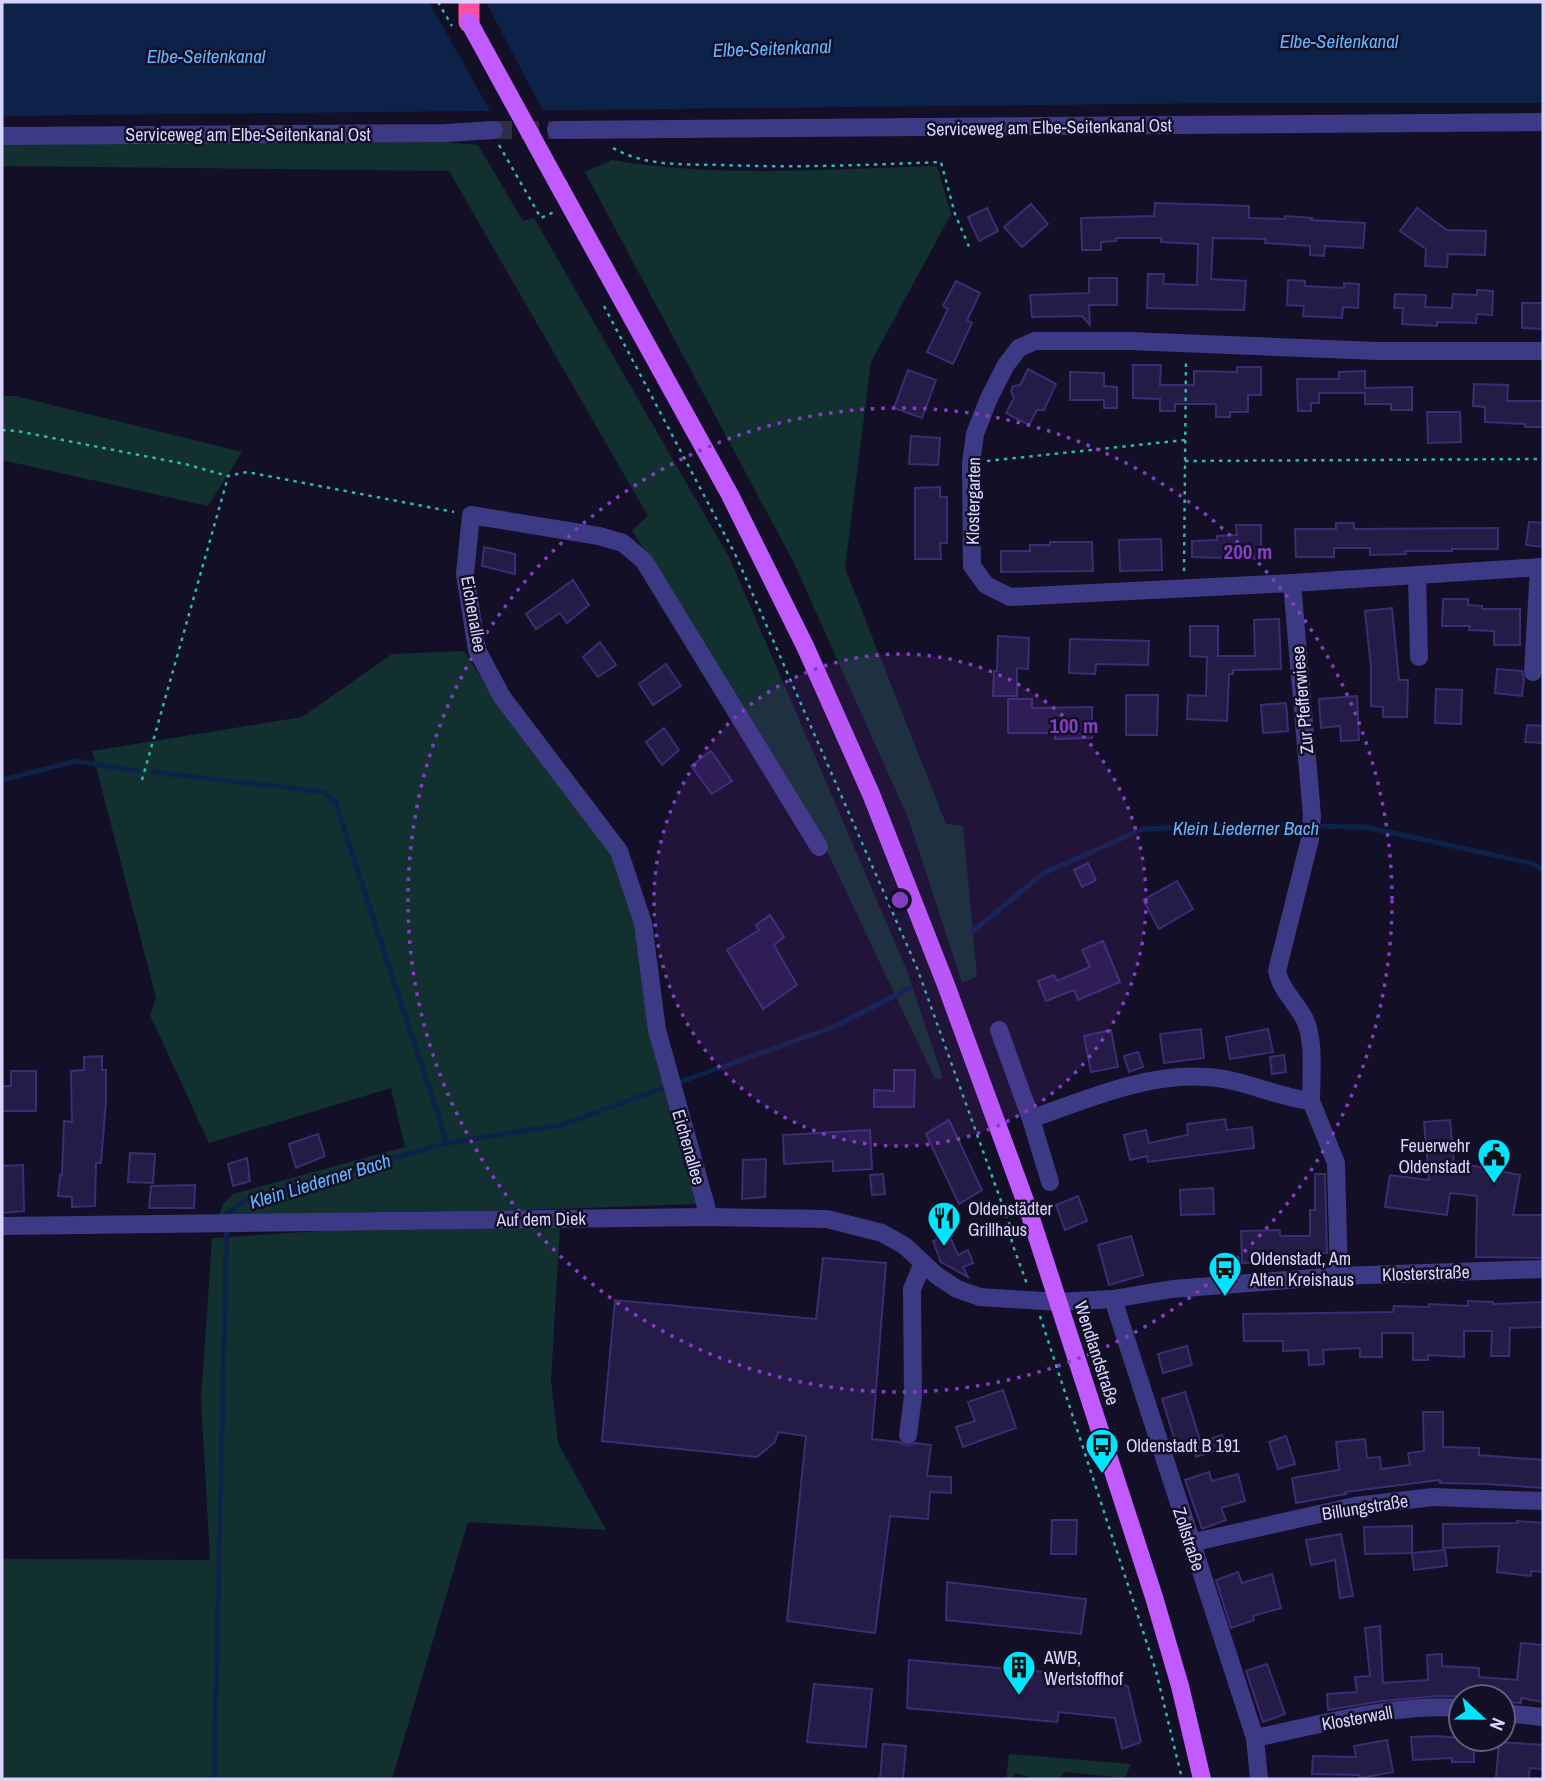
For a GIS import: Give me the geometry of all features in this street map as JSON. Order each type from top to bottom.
[{"type":"main road","name":"Wendlandstraße","points":[[458,2],[469,12],[559,186],[730,495],[805,646],[871,794],[946,985],[1027,1206],[1154,1597],[1180,1686],[1202,1779]]},
{"type":"street","name":"Serviceweg am Elbe-Seitenkanal Ost","points":[[555,130],[1543,122]]},
{"type":"street","name":"Serviceweg am Elbe-Seitenkanal Ost","points":[[2,136],[433,133],[492,130]]},
{"type":"street","name":"Klostergarten","points":[[1533,672],[1541,567],[1010,597],[986,584],[972,565],[971,463],[975,434],[1006,365],[1019,348],[1035,341],[1186,343],[1378,351],[1543,351]]},
{"type":"street","points":[[471,515],[599,536],[623,543],[644,561],[819,847]]},
{"type":"street","name":"Eichenallee","points":[[471,515],[465,574],[477,650],[502,697],[619,851],[643,923],[657,1030],[709,1217]]},
{"type":"street","points":[[1417,575],[1419,657]]},
{"type":"street","name":"Zur Pfefferwiese","points":[[1292,583],[1312,816],[1310,839],[1277,971],[1280,984],[1306,1020],[1310,1047],[1311,1101]]},
{"type":"street","points":[[999,1030],[1050,1182]]},
{"type":"street","points":[[1031,1119],[1117,1088],[1162,1079],[1206,1077],[1247,1083],[1292,1099],[1311,1101],[1336,1163],[1339,1276]]},
{"type":"street","name":"Auf dem Diek","points":[[2,1226],[709,1217],[836,1221],[881,1233],[905,1246],[936,1275],[957,1289],[980,1297],[1058,1302]]},
{"type":"street","points":[[908,1434],[914,1364],[912,1289],[923,1263]]},
{"type":"street","name":"Klosterstraße","points":[[1058,1302],[1112,1299],[1172,1289],[1339,1276],[1543,1269]]},
{"type":"street","name":"Zollstraße","points":[[1112,1299],[1255,1738],[1259,1779]]},
{"type":"street","name":"Billungstraße","points":[[1190,1543],[1355,1506],[1433,1497],[1543,1501]]},
{"type":"street","name":"Klosterwall","points":[[1255,1738],[1406,1710],[1447,1709]]},
{"type":"street","points":[[1517,1714],[1543,1717]]},
{"type":"path","points":[[492,130],[541,218],[554,211],[550,203]]},
{"type":"path","points":[[583,130],[631,157],[659,163],[810,166],[941,162],[955,214],[970,248]]},
{"type":"path","points":[[600,298],[736,556],[917,968],[1010,1226],[1012,1243],[1041,1320],[1156,1671],[1182,1779]]},
{"type":"path","points":[[1184,589],[1186,343]]},
{"type":"path","points":[[2,430],[185,464],[228,477],[247,472],[471,515]]},
{"type":"path","points":[[971,463],[1185,440]]},
{"type":"path","points":[[1185,461],[1543,459]]},
{"type":"path","points":[[142,780],[228,477]]},
{"type":"green space","points":[[443,142],[478,145],[523,221],[534,218],[730,559],[906,968],[943,1078],[935,1079],[825,847],[632,530],[648,516],[449,171],[2,166],[2,144]]},
{"type":"green space","points":[[612,160],[652,166],[733,171],[937,166],[951,214],[871,362],[845,568],[946,824],[963,826],[977,977],[962,983],[909,820],[794,563],[585,172]]},
{"type":"green space","points":[[2,396],[16,396],[242,452],[208,506],[2,460]]},
{"type":"green space","points":[[464,651],[495,700],[613,855],[637,928],[650,1035],[658,1068],[698,1204],[219,1215],[223,1204],[233,1194],[405,1147],[391,1088],[209,1143],[150,1015],[156,998],[92,751],[302,717],[392,654]]},
{"type":"green space","points":[[560,1228],[551,1380],[558,1443],[606,1530],[468,1522],[392,1779],[2,1779],[2,1559],[210,1560],[201,1399],[212,1238],[335,1230]]},
{"type":"green space","points":[[1009,1754],[1131,1764],[1125,1778],[1065,1772],[1059,1779],[1037,1779],[1015,1773],[1013,1779],[1006,1779]]},
{"type":"water","name":"Elbe-Seitenkanal","points":[[2,2],[1543,2],[1543,103],[1234,103],[2,116]]},
{"type":"pier","points":[[429,2],[486,2],[545,115],[493,116]]},
{"type":"building","points":[[1155,203],[1249,206],[1249,218],[1285,219],[1285,216],[1365,223],[1363,248],[1325,246],[1324,256],[1310,255],[1310,246],[1265,243],[1266,239],[1213,238],[1211,279],[1246,281],[1244,310],[1147,308],[1148,274],[1164,274],[1163,284],[1197,285],[1198,244],[1161,242],[1161,238],[1116,238],[1116,241],[1101,242],[1101,250],[1082,250],[1081,218],[1154,216]]},
{"type":"building","points":[[1031,204],[1048,224],[1022,247],[1004,227]]},
{"type":"building","points":[[987,208],[998,231],[979,241],[968,217]]},
{"type":"building","points":[[1417,208],[1447,230],[1486,231],[1485,255],[1448,254],[1447,267],[1425,266],[1426,249],[1400,231]]},
{"type":"building","points":[[1089,278],[1117,278],[1117,305],[1089,305],[1090,325],[1082,316],[1032,317],[1030,295],[1089,293]]},
{"type":"building","points":[[1288,280],[1305,281],[1305,286],[1344,288],[1344,283],[1359,284],[1358,308],[1343,307],[1342,318],[1303,316],[1304,306],[1287,305]]},
{"type":"building","points":[[956,281],[980,293],[967,320],[972,323],[953,364],[927,352],[948,309],[943,306]]},
{"type":"building","points":[[1477,290],[1493,291],[1492,315],[1477,314],[1476,323],[1437,322],[1437,326],[1402,324],[1403,308],[1394,308],[1395,294],[1426,295],[1425,307],[1452,308],[1453,294],[1477,295]]},
{"type":"building","points":[[1522,303],[1543,303],[1543,329],[1522,328]]},
{"type":"building","points":[[1133,365],[1161,365],[1160,385],[1194,385],[1194,371],[1237,372],[1237,367],[1261,367],[1261,395],[1248,395],[1248,412],[1230,412],[1230,417],[1216,417],[1216,404],[1175,404],[1175,411],[1160,411],[1160,399],[1133,398]]},
{"type":"building","points":[[1028,369],[1056,384],[1044,410],[1037,410],[1029,425],[1006,413],[1014,398],[1011,391],[1013,386],[1020,385]]},
{"type":"building","points":[[908,370],[936,380],[922,418],[894,408]]},
{"type":"building","points":[[1365,371],[1365,388],[1412,387],[1412,410],[1391,410],[1391,404],[1365,404],[1365,393],[1319,393],[1319,403],[1311,403],[1311,411],[1298,411],[1297,379],[1339,379],[1339,372]]},
{"type":"building","points":[[1070,372],[1104,373],[1104,386],[1117,387],[1117,408],[1104,408],[1104,400],[1070,400]]},
{"type":"building","points":[[1474,384],[1508,385],[1507,401],[1543,401],[1543,427],[1485,422],[1485,407],[1473,406]]},
{"type":"building","points":[[1427,412],[1460,412],[1461,442],[1428,443]]},
{"type":"building","points":[[911,436],[940,438],[938,465],[909,464]]},
{"type":"building","points":[[940,487],[940,497],[947,497],[947,543],[940,543],[941,559],[915,559],[915,488]]},
{"type":"building","points":[[1529,522],[1543,523],[1543,547],[1526,545]]},
{"type":"building","points":[[1336,523],[1354,523],[1354,529],[1498,528],[1498,549],[1405,551],[1406,554],[1370,555],[1370,548],[1334,548],[1334,557],[1296,557],[1295,529],[1336,529]]},
{"type":"building","points":[[1236,525],[1261,525],[1261,559],[1192,557],[1192,541],[1217,540],[1217,536],[1237,535]]},
{"type":"building","points":[[1161,539],[1162,570],[1120,571],[1119,540]]},
{"type":"building","points":[[1050,542],[1092,542],[1093,571],[1001,572],[1001,551],[1030,551],[1030,545],[1050,545]]},
{"type":"building","points":[[484,547],[515,554],[515,574],[482,566]]},
{"type":"building","points":[[573,580],[589,605],[567,623],[560,613],[536,629],[526,614]]},
{"type":"building","points":[[1443,599],[1468,599],[1468,605],[1482,606],[1482,609],[1520,609],[1520,645],[1494,645],[1494,631],[1469,630],[1470,626],[1442,626]]},
{"type":"building","points":[[1392,608],[1399,680],[1408,680],[1407,717],[1383,717],[1383,707],[1371,706],[1371,667],[1365,611]]},
{"type":"building","points":[[1279,619],[1281,669],[1233,670],[1233,674],[1229,674],[1227,721],[1187,719],[1188,695],[1206,696],[1207,657],[1190,656],[1190,626],[1218,626],[1218,656],[1255,656],[1254,620]]},
{"type":"building","points":[[998,636],[1029,638],[1028,669],[1017,668],[1017,696],[993,696]]},
{"type":"building","points":[[1070,639],[1149,641],[1148,665],[1096,664],[1095,674],[1069,673]]},
{"type":"building","points":[[600,642],[616,665],[598,677],[583,657]]},
{"type":"building","points":[[666,664],[681,686],[653,705],[639,684]]},
{"type":"building","points":[[1497,669],[1522,671],[1522,696],[1495,693]]},
{"type":"building","points":[[1436,689],[1462,690],[1461,724],[1435,723]]},
{"type":"building","points":[[1126,695],[1158,695],[1157,735],[1126,735]]},
{"type":"building","points":[[1357,696],[1359,740],[1341,741],[1340,726],[1321,728],[1319,699]]},
{"type":"building","points":[[1008,699],[1032,699],[1032,708],[1092,707],[1092,738],[1055,739],[1055,733],[1008,733]]},
{"type":"building","points":[[1286,703],[1288,731],[1263,733],[1261,705]]},
{"type":"building","points":[[1527,725],[1543,726],[1543,743],[1525,742]]},
{"type":"building","points":[[664,728],[679,750],[662,765],[646,742]]},
{"type":"building","points":[[711,751],[732,781],[712,794],[691,766]]},
{"type":"building","points":[[1088,863],[1096,880],[1082,887],[1074,870]]},
{"type":"building","points":[[1177,881],[1193,909],[1159,929],[1143,900]]},
{"type":"building","points":[[770,915],[784,937],[774,945],[797,985],[763,1009],[727,950],[759,930],[756,925]]},
{"type":"building","points":[[1103,941],[1120,982],[1078,1000],[1074,990],[1046,1001],[1038,981],[1054,975],[1057,981],[1090,967],[1082,950]]},
{"type":"building","points":[[1201,1029],[1204,1058],[1164,1063],[1160,1034]]},
{"type":"building","points":[[1268,1029],[1273,1052],[1230,1059],[1226,1037]]},
{"type":"building","points":[[1111,1030],[1118,1067],[1091,1072],[1084,1036]]},
{"type":"building","points":[[1138,1052],[1143,1067],[1129,1072],[1124,1056]]},
{"type":"building","points":[[1284,1055],[1286,1072],[1272,1074],[1270,1057]]},
{"type":"building","points":[[102,1056],[102,1070],[106,1070],[106,1100],[101,1163],[96,1163],[95,1206],[72,1207],[72,1197],[58,1196],[62,1175],[64,1121],[72,1122],[71,1071],[84,1070],[84,1057]]},
{"type":"building","points":[[894,1070],[915,1070],[914,1107],[874,1107],[874,1090],[894,1091]]},
{"type":"building","points":[[11,1071],[36,1071],[36,1111],[2,1111],[2,1086],[11,1086]]},
{"type":"building","points":[[1225,1119],[1227,1130],[1252,1127],[1254,1148],[1148,1162],[1147,1156],[1130,1160],[1124,1135],[1146,1130],[1149,1143],[1188,1135],[1187,1124]]},
{"type":"building","points":[[949,1120],[982,1190],[959,1204],[926,1134]]},
{"type":"building","points":[[1450,1120],[1454,1162],[1520,1175],[1513,1215],[1543,1215],[1542,1258],[1476,1257],[1477,1196],[1450,1193],[1447,1215],[1385,1207],[1390,1175],[1429,1180],[1424,1122]]},
{"type":"building","points":[[870,1130],[872,1169],[833,1171],[833,1161],[784,1164],[783,1135]]},
{"type":"building","points":[[318,1134],[325,1156],[296,1168],[289,1144]]},
{"type":"building","points":[[130,1153],[155,1154],[153,1183],[128,1182]]},
{"type":"building","points":[[247,1158],[250,1181],[233,1186],[228,1164]]},
{"type":"building","points":[[766,1159],[765,1197],[742,1199],[743,1160]]},
{"type":"building","points":[[23,1165],[24,1211],[2,1213],[2,1166]]},
{"type":"building","points":[[883,1174],[885,1194],[872,1195],[870,1175]]},
{"type":"building","points":[[1315,1174],[1325,1174],[1327,1253],[1281,1254],[1281,1262],[1242,1263],[1241,1231],[1280,1230],[1280,1236],[1310,1236],[1310,1210],[1315,1210]]},
{"type":"building","points":[[195,1185],[194,1208],[149,1208],[151,1186]]},
{"type":"building","points":[[1213,1188],[1214,1214],[1181,1215],[1180,1190]]},
{"type":"building","points":[[1078,1196],[1087,1221],[1065,1230],[1056,1205]]},
{"type":"building","points":[[949,1235],[958,1255],[968,1250],[973,1263],[963,1267],[968,1277],[941,1262],[933,1241]]},
{"type":"building","points":[[1131,1236],[1143,1275],[1109,1285],[1098,1245]]},
{"type":"building","points":[[823,1258],[886,1263],[872,1439],[899,1442],[907,1446],[915,1443],[931,1445],[927,1476],[951,1477],[951,1493],[930,1492],[928,1519],[890,1516],[875,1633],[787,1621],[806,1436],[778,1432],[775,1442],[757,1457],[602,1441],[615,1300],[816,1319]]},
{"type":"building","points":[[1468,1301],[1493,1304],[1543,1302],[1543,1327],[1510,1328],[1509,1356],[1491,1356],[1492,1331],[1464,1331],[1464,1357],[1428,1355],[1428,1360],[1413,1360],[1413,1333],[1382,1333],[1382,1357],[1360,1357],[1360,1348],[1323,1350],[1324,1364],[1309,1365],[1308,1350],[1283,1351],[1283,1341],[1244,1341],[1243,1314],[1393,1312],[1394,1306],[1468,1306]]},
{"type":"building","points":[[1187,1346],[1192,1365],[1163,1373],[1158,1354]]},
{"type":"building","points":[[1003,1390],[1016,1428],[963,1447],[956,1427],[975,1421],[968,1402]]},
{"type":"building","points":[[1185,1392],[1200,1440],[1177,1447],[1162,1399]]},
{"type":"building","points":[[1423,1412],[1443,1412],[1443,1447],[1479,1448],[1479,1455],[1543,1460],[1543,1488],[1440,1483],[1440,1480],[1345,1492],[1346,1494],[1296,1503],[1292,1478],[1339,1470],[1336,1442],[1365,1439],[1367,1458],[1380,1457],[1381,1469],[1410,1465],[1408,1453],[1424,1451]]},
{"type":"building","points":[[1222,1435],[1226,1447],[1196,1457],[1193,1445]]},
{"type":"building","points":[[1286,1436],[1295,1464],[1278,1469],[1269,1442]]},
{"type":"building","points":[[1209,1472],[1212,1481],[1238,1474],[1245,1501],[1221,1508],[1226,1520],[1202,1529],[1185,1480]]},
{"type":"building","points":[[1052,1520],[1077,1520],[1076,1554],[1051,1554]]},
{"type":"building","points":[[1517,1521],[1543,1523],[1543,1572],[1531,1571],[1531,1576],[1497,1572],[1499,1546],[1443,1548],[1443,1524]]},
{"type":"building","points":[[1412,1526],[1412,1553],[1365,1554],[1364,1527]]},
{"type":"building","points":[[1341,1534],[1353,1596],[1340,1598],[1335,1560],[1311,1565],[1306,1540]]},
{"type":"building","points":[[1445,1550],[1447,1566],[1414,1570],[1412,1553]]},
{"type":"building","points":[[1238,1572],[1242,1583],[1272,1574],[1281,1608],[1253,1616],[1254,1620],[1231,1628],[1216,1580]]},
{"type":"building","points":[[947,1582],[1086,1599],[1081,1634],[946,1620]]},
{"type":"building","points":[[1380,1626],[1383,1683],[1428,1680],[1427,1655],[1442,1654],[1442,1666],[1479,1668],[1479,1677],[1517,1680],[1521,1643],[1543,1645],[1543,1702],[1521,1698],[1521,1703],[1517,1703],[1517,1683],[1447,1683],[1447,1696],[1383,1701],[1328,1710],[1327,1694],[1357,1692],[1355,1677],[1370,1676],[1365,1628]]},
{"type":"building","name":"AWB, Wertstoffhof","points":[[909,1660],[1112,1678],[1128,1687],[1141,1742],[1122,1749],[1115,1718],[1059,1712],[1057,1722],[907,1708]]},
{"type":"building","points":[[1267,1664],[1285,1714],[1263,1722],[1246,1671]]},
{"type":"building","points":[[814,1684],[872,1689],[866,1747],[807,1742]]},
{"type":"building","points":[[1411,1737],[1447,1737],[1447,1753],[1474,1753],[1474,1762],[1452,1762],[1452,1758],[1413,1760]]},
{"type":"building","points":[[1387,1740],[1393,1772],[1360,1778],[1359,1775],[1312,1774],[1313,1756],[1356,1757],[1354,1746]]},
{"type":"building","points":[[1517,1743],[1543,1745],[1543,1769],[1530,1768],[1528,1779],[1496,1779],[1498,1753],[1517,1753]]},
{"type":"building","points":[[883,1744],[906,1746],[903,1779],[880,1779]]},
{"type":"waterway","points":[[2,780],[76,761],[137,771]]},
{"type":"waterway","points":[[153,772],[324,792],[335,801],[447,1143]]},
{"type":"waterway","name":"Klein Liederner Bach","points":[[973,931],[1044,873],[1143,829],[1237,825],[1366,827],[1534,864],[1543,870]]},
{"type":"waterway","name":"Klein Liederner Bach","points":[[214,1779],[227,1213],[245,1201],[447,1143],[561,1125],[836,1026],[910,988]]},
{"type":"tunnel","points":[[494,130],[556,130]]},
{"type":"place","name":"Feuerwehr Oldenstadt","points":[[1494,1185]]},
{"type":"place","name":"Oldenstädter Grillhaus","points":[[944,1248]]},
{"type":"place","name":"Oldenstadt, Am Alten Kreishaus","points":[[1225,1298]]},
{"type":"place","name":"Oldenstadt B 191","points":[[1102,1475]]},
{"type":"place","name":"AWB, Wertstoffhof","points":[[1019,1697]]}]
